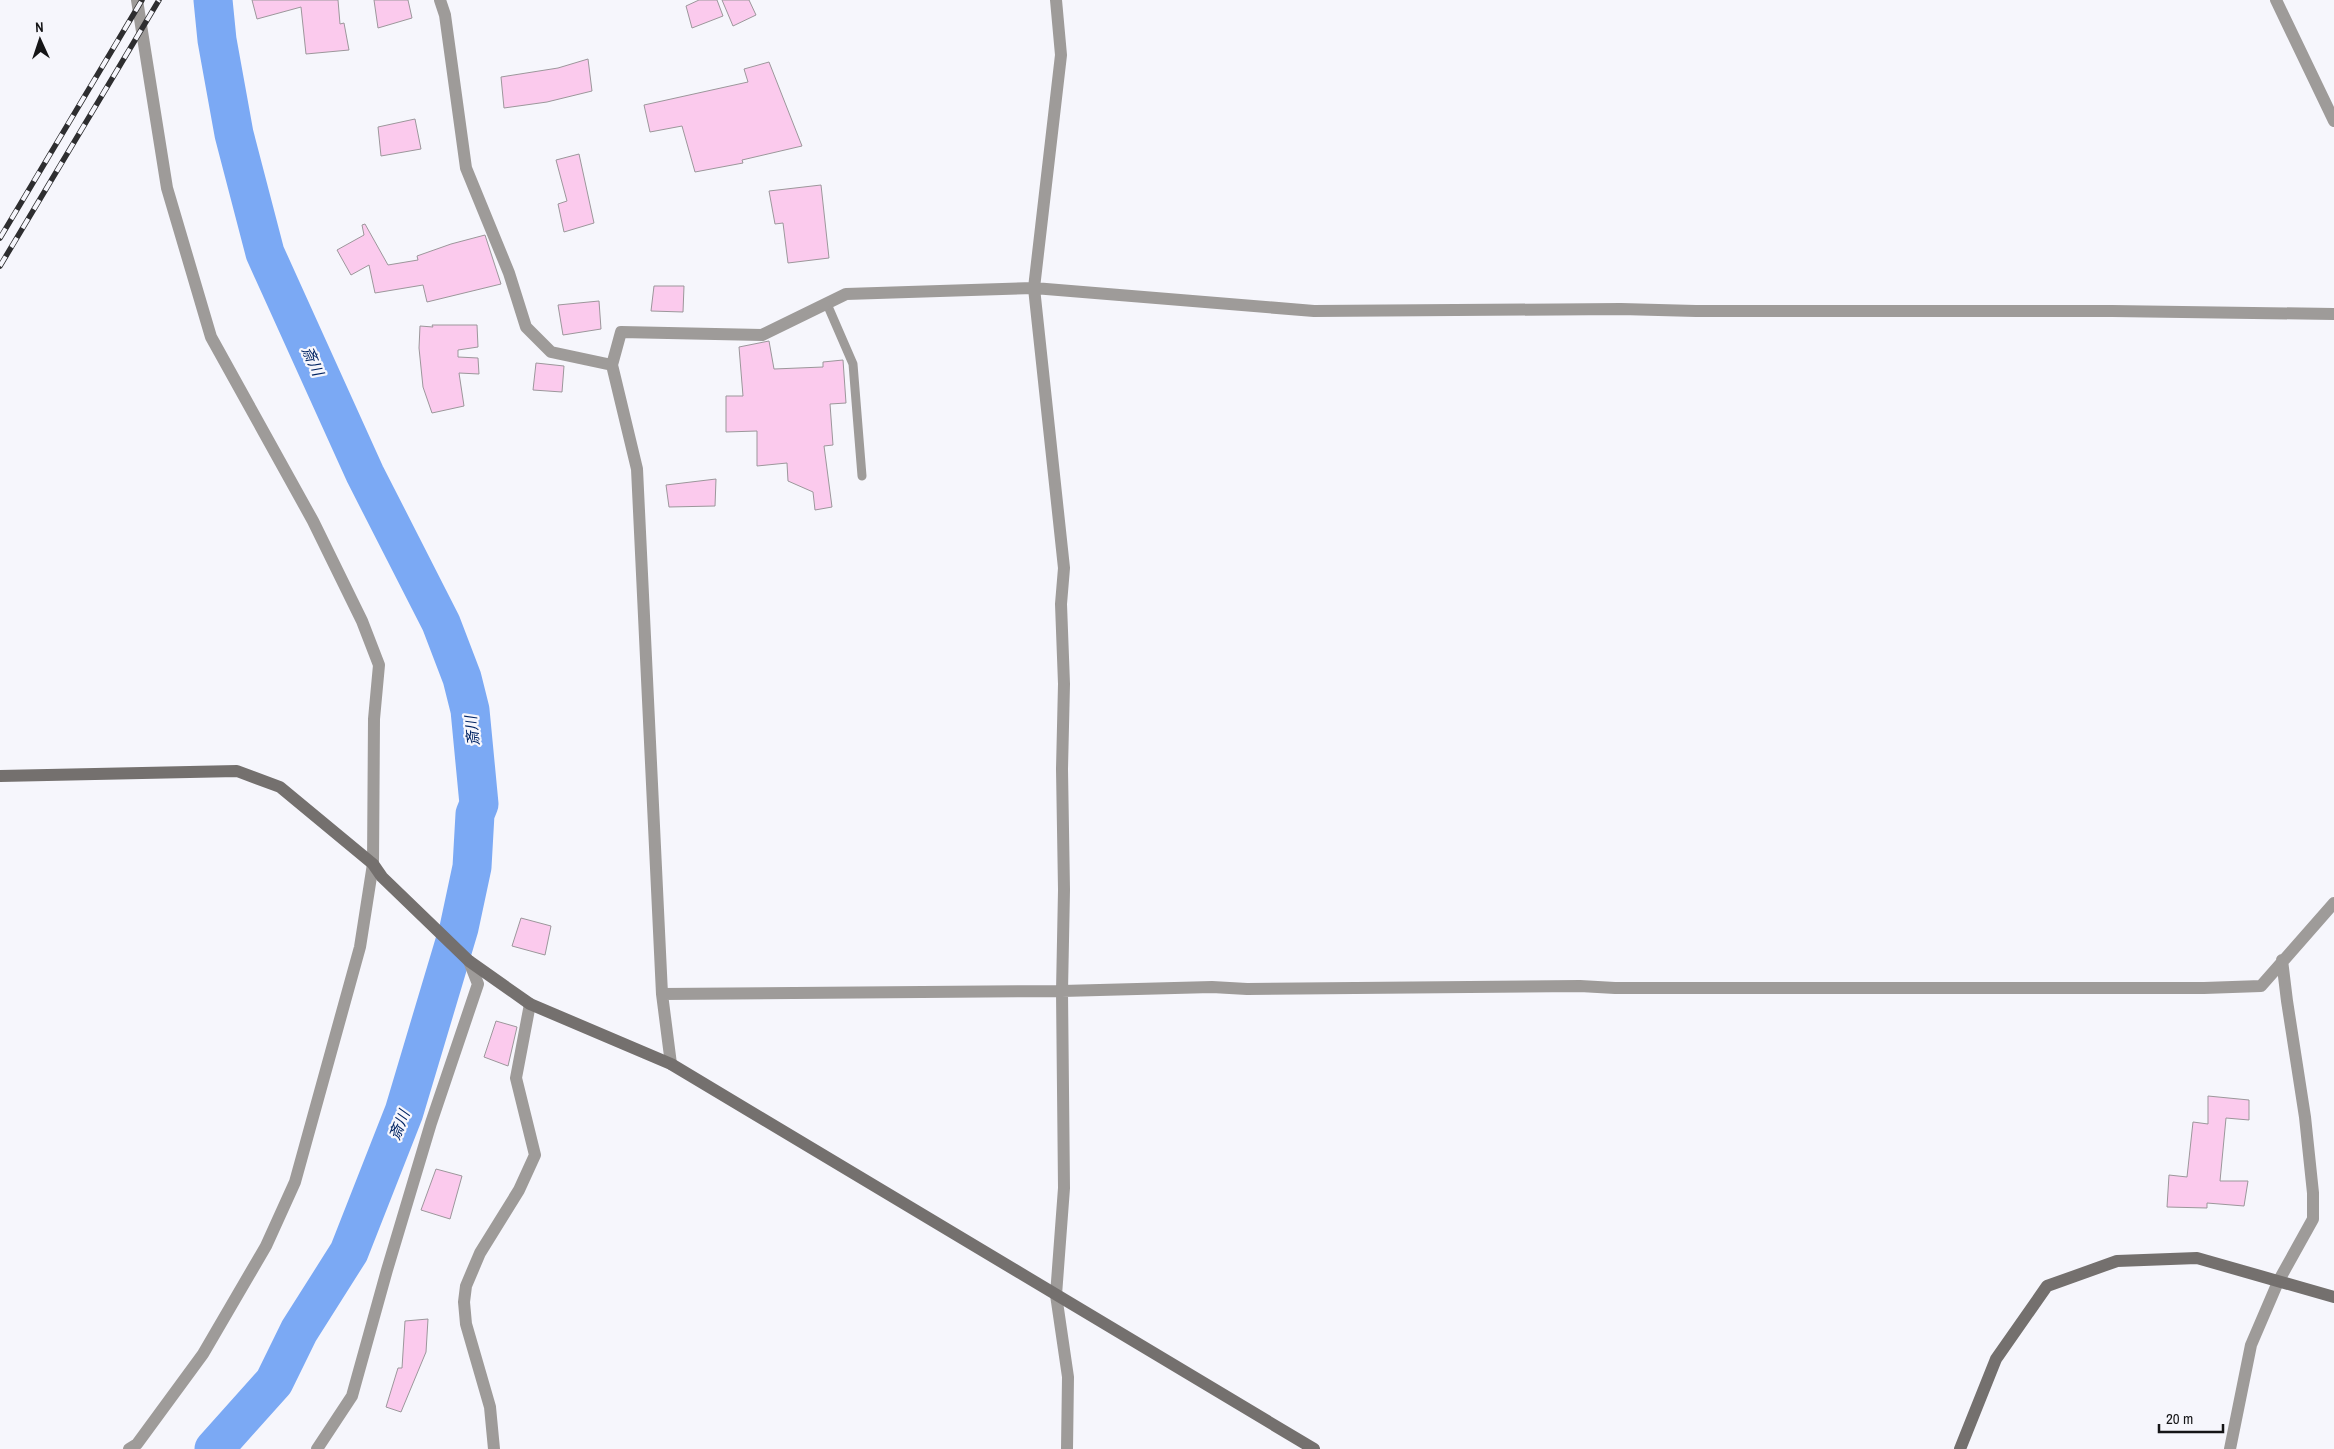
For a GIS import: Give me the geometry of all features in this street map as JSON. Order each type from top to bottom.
[{"type":"street","points":[[129,1449],[137,1444],[203,1354],[266,1246],[295,1182],[360,947],[373,864],[374,720],[380,665],[362,621],[313,521],[211,337],[167,188],[137,0]]},
{"type":"street","points":[[440,0],[445,15],[466,168],[509,273],[526,327],[552,352],[612,365]]},
{"type":"street","points":[[1056,0],[1061,55],[1034,288],[1064,568],[1062,604],[1064,1188],[1056,1295],[1068,1377],[1068,1449]]},
{"type":"street","points":[[2276,0],[2334,121]]},
{"type":"street","points":[[671,1064],[662,994],[637,469],[612,365],[621,332],[762,335],[846,294],[1034,288],[1314,311],[1621,309],[2334,314]]},
{"type":"street","points":[[0,776],[237,771],[280,787],[373,864],[382,877],[469,961],[530,1004],[671,1064],[1314,1449]]},
{"type":"street","points":[[662,994],[1062,991],[1212,987],[1246,989],[1580,986],[1614,988],[2204,988],[2260,986],[2334,903]]},
{"type":"street","points":[[2230,1449],[2251,1345],[2278,1282],[2313,1219],[2313,1193],[2305,1117],[2286,1001],[2282,960]]},
{"type":"street","points":[[316,1449],[352,1396],[423,1151],[478,984],[469,961]]},
{"type":"street","points":[[494,1449],[490,1407],[466,1324],[464,1302],[466,1286],[480,1252],[519,1190],[535,1155],[516,1078],[530,1004]]},
{"type":"street","points":[[1960,1449],[1996,1359],[2047,1286],[2117,1261],[2197,1258],[2334,1298]]},
{"type":"lane","points":[[827,304],[853,364],[862,476]]},
{"type":"building","points":[[252,0],[338,0],[340,24],[344,23],[349,50],[306,54],[301,7],[257,19]]},
{"type":"building","points":[[374,0],[408,0],[412,18],[378,28]]},
{"type":"building","points":[[699,0],[717,0],[723,16],[692,28],[686,6]]},
{"type":"building","points":[[722,0],[749,0],[756,15],[733,26]]},
{"type":"building","points":[[588,59],[592,91],[547,102],[504,108],[501,77],[558,68]]},
{"type":"building","points":[[769,62],[802,146],[742,160],[743,163],[695,172],[682,126],[650,132],[644,105],[748,82],[744,69]]},
{"type":"building","points":[[415,119],[421,149],[381,156],[378,127]]},
{"type":"building","points":[[579,154],[594,223],[564,232],[558,204],[567,201],[556,160]]},
{"type":"building","points":[[821,185],[829,258],[788,263],[783,223],[775,224],[769,191]]},
{"type":"building","points":[[365,224],[388,265],[418,260],[417,256],[485,235],[501,284],[427,302],[423,285],[375,293],[369,265],[351,275],[337,250],[364,235],[362,225]]},
{"type":"building","points":[[654,286],[684,286],[683,312],[651,311]]},
{"type":"building","points":[[599,301],[601,329],[563,335],[558,305]]},
{"type":"building","points":[[432,325],[477,325],[478,347],[458,350],[458,357],[478,358],[479,374],[459,373],[464,406],[432,413],[423,387],[419,348],[420,326],[433,327]]},
{"type":"building","points":[[769,341],[774,369],[823,367],[823,362],[843,360],[846,403],[830,404],[833,445],[824,446],[832,507],[815,510],[813,492],[788,481],[787,463],[757,466],[757,431],[726,432],[726,396],[743,396],[739,347]]},
{"type":"building","points":[[536,363],[564,366],[562,392],[533,390]]},
{"type":"building","points":[[716,479],[715,506],[669,507],[666,485]]},
{"type":"building","points":[[521,918],[551,926],[545,955],[512,946]]},
{"type":"building","points":[[496,1021],[517,1027],[508,1066],[484,1057]]},
{"type":"building","points":[[2208,1096],[2249,1100],[2249,1120],[2226,1118],[2220,1181],[2248,1181],[2244,1206],[2207,1203],[2207,1208],[2167,1207],[2169,1175],[2187,1177],[2193,1122],[2208,1124]]},
{"type":"building","points":[[436,1169],[462,1176],[450,1219],[421,1210]]},
{"type":"building","points":[[428,1319],[426,1352],[401,1412],[386,1407],[398,1368],[402,1368],[405,1321]]},
{"type":"waterway","name":"斎川","points":[[213,0],[217,40],[234,134],[265,253],[365,474],[441,623],[462,678],[470,710],[479,804],[475,814],[472,867],[459,928],[404,1112],[349,1252],[299,1331],[274,1382],[214,1449]]},
{"type":"railway","points":[[0,238],[142,0]]},
{"type":"railway","points":[[0,266],[159,0]]}]
